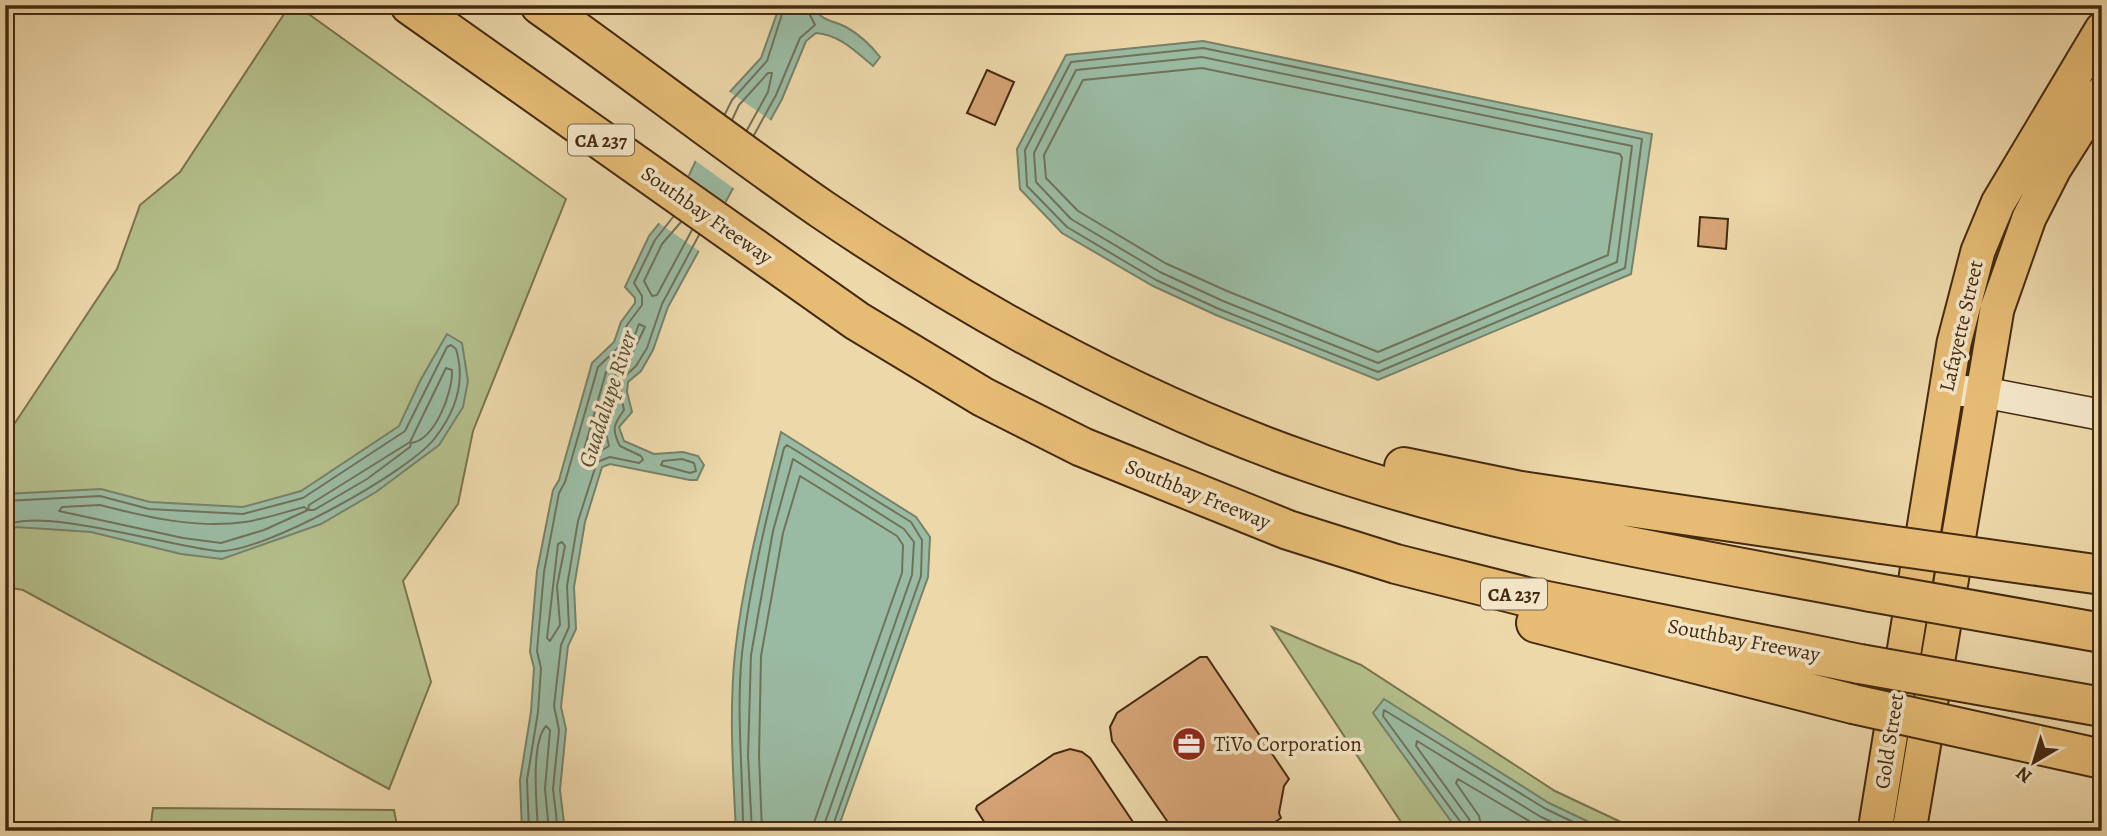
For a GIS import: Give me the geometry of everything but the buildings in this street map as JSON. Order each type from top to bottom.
[{"type":"highway","name":"Southbay Freeway","points":[[410,5],[792,276],[895,345],[994,403],[1082,447],[1177,488],[1288,530],[1396,564],[1527,597],[1860,664],[2102,707]]},
{"type":"highway","points":[[540,5],[822,209],[1015,329],[1111,379],[1207,422],[1307,462],[1416,497],[1536,527],[1871,592],[2102,633]]},
{"type":"highway","points":[[1207,422],[1521,491],[2102,575]]},
{"type":"highway","points":[[1177,488],[1235,531],[1327,564],[1478,609],[1853,704],[2102,759]]},
{"type":"main road","name":"Lafayette Street","points":[[1903,652],[1946,390],[1965,296],[1978,251],[1997,203],[2102,29]]},
{"type":"main road","name":"Lafayette Street","points":[[1938,658],[1997,309],[2015,251],[2054,169],[2102,93]]},
{"type":"main road","name":"Gold Street","points":[[1875,831],[1903,652]]},
{"type":"main road","name":"Gold Street","points":[[1909,831],[1938,658]]},
{"type":"street","points":[[1946,390],[1982,392],[2102,415]]},
{"type":"shaded area","points":[[290,5],[296,5],[566,199],[473,431],[458,504],[403,581],[431,682],[389,789],[23,590],[5,587],[5,438],[117,269],[140,205],[180,172]]},
{"type":"shaded area","points":[[1272,627],[1361,665],[1555,791],[1640,831],[1407,831]]},
{"type":"shaded area","points":[[153,808],[394,810],[398,831],[150,831]]},
{"type":"water","name":"Guadalupe River","points":[[780,5],[818,5],[816,11],[819,14],[856,33],[880,57],[873,66],[847,45],[825,34],[816,33],[806,41],[782,99],[668,307],[653,350],[641,371],[628,382],[627,392],[632,412],[619,427],[624,441],[654,454],[683,452],[698,456],[704,465],[697,480],[610,464],[602,467],[585,522],[574,587],[576,629],[568,646],[561,707],[566,729],[560,790],[565,831],[522,831],[520,780],[531,712],[534,668],[530,652],[537,571],[553,490],[559,480],[592,363],[614,342],[621,322],[635,303],[635,298],[625,287],[649,236],[677,201],[726,96],[761,58]]},
{"type":"water","points":[[1203,41],[1652,134],[1631,274],[1378,380],[1216,315],[1153,286],[1062,233],[1020,189],[1017,149],[1066,55]]},
{"type":"water","points":[[447,334],[462,343],[468,381],[463,407],[439,445],[376,492],[321,524],[222,559],[181,554],[91,532],[16,527],[5,536],[5,494],[101,489],[150,502],[243,507],[301,491],[399,426],[420,381]]},
{"type":"water","points":[[781,432],[916,517],[930,537],[928,577],[837,831],[736,831],[732,720],[735,653],[748,570]]},
{"type":"water","points":[[1384,699],[1549,803],[1608,831],[1458,831],[1373,713]]},
{"type":"pier","points":[[727,90],[773,122],[736,190],[693,159]]},
{"type":"pier","points":[[686,174],[728,204],[702,253],[656,221],[674,199]]},
{"type":"place","name":"TiVo Corporation","points":[[1189,744]]}]
